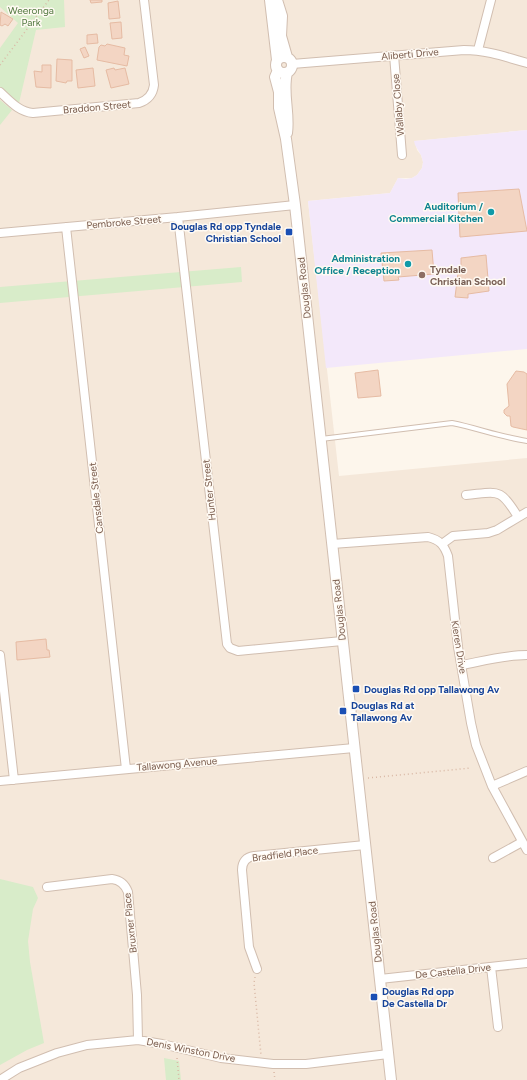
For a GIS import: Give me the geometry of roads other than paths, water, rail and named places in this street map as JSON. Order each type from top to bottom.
[{"type":"street","name":"Braddon Street","points":[[0,92],[19,109],[33,113],[139,103],[146,100],[152,93],[154,85],[144,0]]},
{"type":"street","name":"Douglas Road","points":[[270,0],[284,65]]},
{"type":"street","name":"Douglas Road","points":[[277,0],[282,16],[281,36],[289,123],[286,139],[295,205],[391,1080]]},
{"type":"street","points":[[478,50],[491,0]]},
{"type":"street","name":"Aliberti Drive","points":[[284,65],[394,55],[478,50],[527,63]]},
{"type":"street","name":"Wallaby Close","points":[[394,55],[402,155]]},
{"type":"street","name":"Pembroke Street","points":[[0,233],[178,218],[295,205]]},
{"type":"street","name":"Hunter Street","points":[[178,218],[227,644],[230,648],[238,651],[342,641]]},
{"type":"street","name":"Cansdale Street","points":[[66,227],[126,769]]},
{"type":"street","points":[[466,495],[492,492],[503,495],[509,501],[518,516]]},
{"type":"street","points":[[332,544],[428,537],[437,540],[442,544],[453,536],[488,533],[498,530],[518,516],[527,512]]},
{"type":"street","name":"Kieren Drive","points":[[442,544],[448,556],[458,647],[476,745],[492,786],[527,850]]},
{"type":"street","points":[[0,655],[14,780]]},
{"type":"street","points":[[462,665],[494,658],[527,655]]},
{"type":"street","name":"Tallawong Avenue","points":[[0,781],[354,748]]},
{"type":"street","points":[[492,786],[527,771]]},
{"type":"street","points":[[492,858],[522,842]]},
{"type":"street","name":"Bradfield Place","points":[[257,969],[249,947],[242,870],[244,860],[254,856],[365,845]]},
{"type":"street","name":"Bruxner Place","points":[[47,887],[112,879],[121,882],[126,888],[128,892],[138,995],[138,1040]]},
{"type":"street","name":"De Castella Drive","points":[[380,979],[527,963]]},
{"type":"street","points":[[491,967],[498,1027]]},
{"type":"street","name":"Denis Winston Drive","points":[[0,1080],[19,1068],[57,1053],[94,1044],[138,1040],[162,1044],[220,1058],[262,1063],[302,1064],[388,1054]]},
{"type":"lane","points":[[320,439],[452,423],[527,441]]},
{"type":"place","name":"Auditorium / Commercial Kitchen","points":[[491,212]]},
{"type":"place","name":"Douglas Rd opp Tyndale Christian School","points":[[289,232]]},
{"type":"place","name":"Administration Office / Reception","points":[[408,264]]},
{"type":"place","name":"Tyndale Christian School","points":[[422,275]]},
{"type":"place","name":"Douglas Rd opp Tallawong Av","points":[[356,689]]},
{"type":"place","name":"Douglas Rd at Tallawong Av","points":[[343,711]]},
{"type":"place","name":"Douglas Rd opp De Castella Dr","points":[[374,997]]},
{"type":"park label","name":"Weeronga Park","points":[[31,16]]}]
